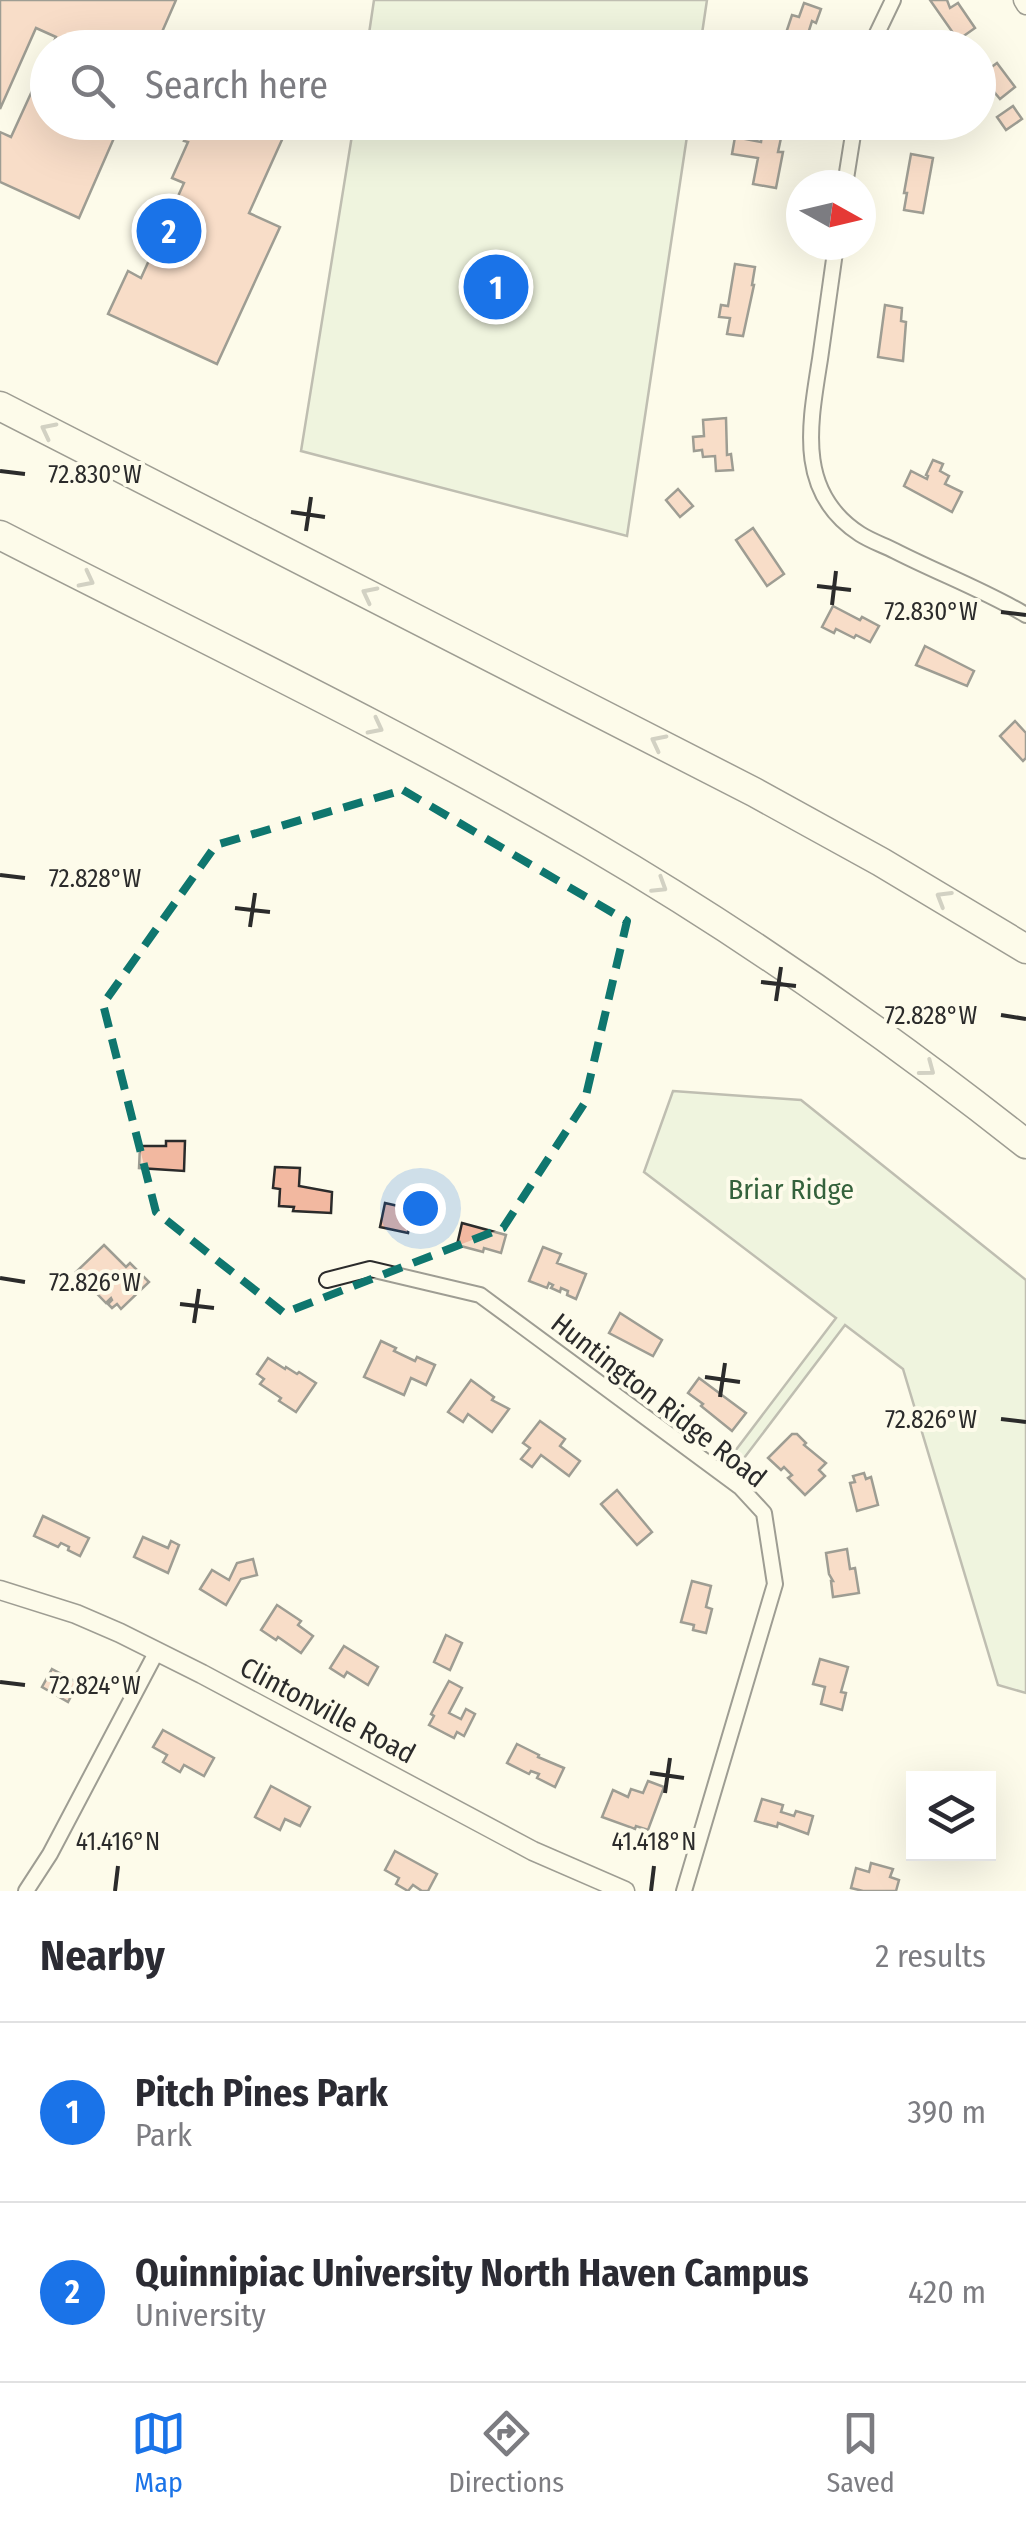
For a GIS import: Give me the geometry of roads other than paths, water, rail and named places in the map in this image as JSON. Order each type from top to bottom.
[{"type":"highway","points":[[0,406],[754,792],[1026,949]]},
{"type":"highway","points":[[0,535],[387,733],[575,835],[762,951],[919,1062],[1026,1144]]},
{"type":"street","points":[[879,30],[893,0]]},
{"type":"street","points":[[847,170],[851,140]]},
{"type":"street","points":[[834,260],[811,415],[811,458],[822,491],[836,512],[863,536],[1026,615]]},
{"type":"street","name":"Huntington Ridge Road","points":[[327,1280],[370,1269],[480,1295],[740,1488],[764,1514],[774,1584],[684,1891]]},
{"type":"street","name":"Clintonville Road","points":[[0,1590],[76,1614],[157,1650],[533,1851],[625,1891]]},
{"type":"street","points":[[26,1891],[50,1854],[157,1650]]},
{"type":"place","name":"Quinnipiac University North Haven Campus","points":[[169,231]]},
{"type":"place","name":"Pitch Pines Park","points":[[496,287]]},
{"type":"park label","name":"Briar Ridge","points":[[791,1189]]}]
